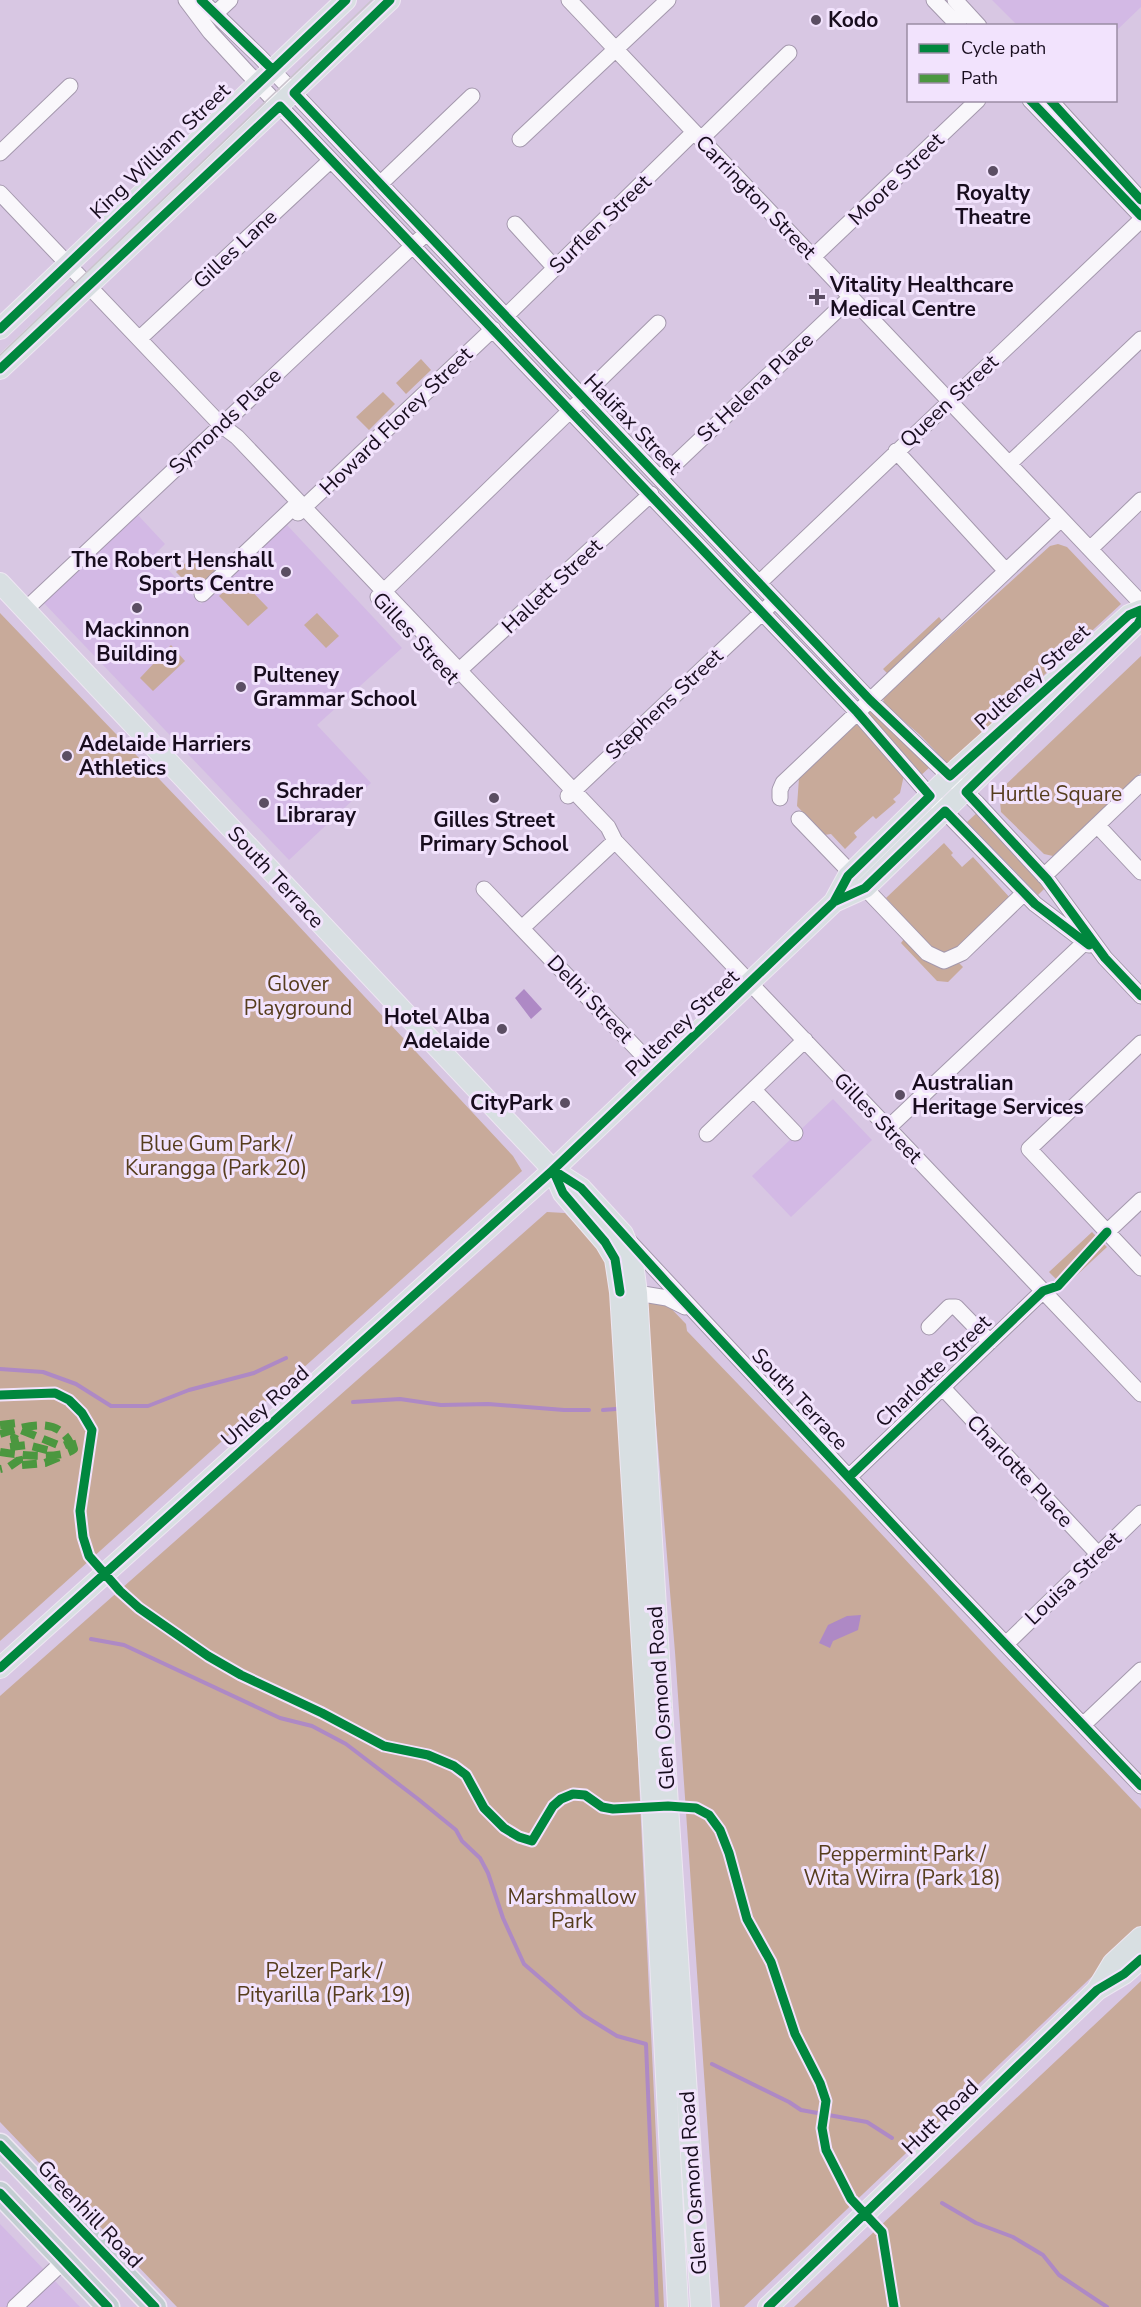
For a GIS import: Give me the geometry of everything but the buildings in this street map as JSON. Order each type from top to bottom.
[{"type":"highway","name":"Greenhill Road","points":[[0,2145],[155,2307]]},
{"type":"highway","points":[[26,2172],[16,2175],[13,2179],[6,2200],[108,2307]]},
{"type":"main road","name":"King William Street","points":[[3,319],[69,264],[346,0]]},
{"type":"main road","points":[[0,369],[390,0]]},
{"type":"main road","name":"South Terrace","points":[[0,584],[553,1170],[581,1188],[623,1234]]},
{"type":"main road","name":"Pulteney Street","points":[[553,1170],[834,902],[851,873],[950,776],[1125,618],[1141,610]]},
{"type":"main road","name":"Pulteney Street","points":[[834,902],[865,888],[1138,624],[1141,618]]},
{"type":"main road","name":"South Terrace","points":[[553,1170],[563,1193],[605,1242],[615,1258],[629,1292]]},
{"type":"main road","name":"Unley Road","points":[[0,1668],[553,1170]]},
{"type":"main road","name":"Glen Osmond Road","points":[[623,1234],[632,1256],[629,1292],[670,1972],[701,2307]]},
{"type":"main road","name":"Hutt Road","points":[[1097,1990],[1113,1963],[1141,1937]]},
{"type":"main road","name":"Hutt Road","points":[[768,2307],[1097,1990],[1124,1974],[1141,1959]]},
{"type":"main road","name":"Glen Osmond Road","points":[[670,1972],[678,2307]]},
{"type":"street","points":[[186,0],[210,32],[264,76]]},
{"type":"street","points":[[201,0],[216,13],[264,76]]},
{"type":"street","points":[[216,13],[230,0]]},
{"type":"street","name":"Carrington Street","points":[[569,0],[1141,603]]},
{"type":"street","points":[[520,139],[668,0]]},
{"type":"street","points":[[934,0],[957,24]]},
{"type":"street","points":[[955,0],[977,24]]},
{"type":"street","name":"Surflen Street","points":[[506,316],[698,135],[789,53]]},
{"type":"street","name":"Halifax Street","points":[[264,76],[380,184],[870,700],[966,792],[1044,876],[1105,958],[1141,996]]},
{"type":"street","points":[[0,153],[70,86]]},
{"type":"street","points":[[380,184],[472,96]]},
{"type":"street","name":"Halifax Street","points":[[287,99],[331,160],[857,712],[930,796],[1035,904],[1105,958]]},
{"type":"street","name":"Moore Street","points":[[813,257],[976,102]]},
{"type":"street","points":[[1032,102],[1141,218]]},
{"type":"street","points":[[1052,102],[1141,200]]},
{"type":"street","name":"Gilles Lane","points":[[139,339],[331,160]]},
{"type":"street","name":"Gilles Street","points":[[0,193],[222,427],[237,437],[299,508],[570,794],[608,827],[615,841],[1141,1395]]},
{"type":"street","name":"Queen Street","points":[[759,583],[1141,218]]},
{"type":"street","points":[[515,224],[555,268]]},
{"type":"street","name":"Symonds Place","points":[[25,610],[222,427],[426,232]]},
{"type":"street","name":"St Helena Place","points":[[660,478],[851,297]]},
{"type":"street","points":[[381,594],[658,323]]},
{"type":"street","name":"Howard Florey Street","points":[[202,594],[493,329]]},
{"type":"street","points":[[1009,464],[1141,339]]},
{"type":"street","points":[[896,451],[1006,571]]},
{"type":"street","name":"Hallett Street","points":[[456,674],[651,495]]},
{"type":"street","points":[[1090,549],[1141,500]]},
{"type":"street","points":[[780,798],[783,783],[1061,519]]},
{"type":"street","name":"Stephens Street","points":[[570,794],[775,600]]},
{"type":"street","points":[[1044,876],[1141,783]]},
{"type":"street","points":[[799,819],[851,873]]},
{"type":"street","points":[[1097,825],[1141,872]]},
{"type":"street","points":[[522,928],[615,841]]},
{"type":"street","points":[[865,888],[927,953],[944,961],[962,953],[1024,893]]},
{"type":"street","name":"Delhi Street","points":[[484,889],[658,1071]]},
{"type":"street","points":[[888,1128],[1084,942]]},
{"type":"street","points":[[707,1134],[805,1040]]},
{"type":"street","points":[[1141,1043],[1029,1149],[1141,1268]]},
{"type":"street","points":[[754,1090],[795,1133]]},
{"type":"street","points":[[1107,1232],[1141,1200]]},
{"type":"street","name":"South Terrace","points":[[623,1234],[1141,1786]]},
{"type":"street","name":"Charlotte Street","points":[[849,1477],[1043,1291]]},
{"type":"street","name":"South Terrace","points":[[629,1292],[667,1298],[695,1313]]},
{"type":"street","points":[[929,1327],[949,1308],[956,1307],[990,1342]]},
{"type":"street","name":"Charlotte Place","points":[[942,1388],[1098,1554]]},
{"type":"street","name":"Louisa Street","points":[[1006,1644],[1141,1513]]},
{"type":"street","points":[[1083,1725],[1141,1670]]},
{"type":"street","points":[[15,2307],[64,2261]]},
{"type":"shaded area","points":[[992,0],[1141,0],[1141,7],[1117,30],[1117,24],[1016,24]]},
{"type":"shaded area","name":"Pulteney Grammar School","points":[[136,513],[165,544],[154,555],[201,604],[287,525],[402,648],[317,725],[371,783],[289,860],[42,601]]},
{"type":"shaded area","points":[[524,989],[542,1009],[531,1019],[515,998]]},
{"type":"shaded area","points":[[833,1099],[872,1140],[791,1217],[752,1176]]},
{"type":"shaded area","points":[[861,1615],[858,1630],[833,1641],[830,1648],[819,1643],[828,1625],[847,1616]]},
{"type":"shaded area","points":[[0,2224],[80,2307],[0,2307]]},
{"type":"green space","points":[[421,359],[431,370],[406,394],[396,383]]},
{"type":"green space","points":[[383,392],[395,404],[369,430],[356,417]]},
{"type":"green space","name":"Hurtle Square","points":[[1058,544],[1067,547],[1121,604],[948,764],[920,735],[884,704],[883,697],[1050,546]]},
{"type":"green space","points":[[197,552],[215,571],[194,590],[176,572]]},
{"type":"green space","points":[[239,578],[268,608],[248,626],[219,596]]},
{"type":"green space","name":"Blue Gum Park / Kurangga (Park 20)","points":[[0,613],[255,879],[513,1156],[522,1171],[0,1641]]},
{"type":"green space","points":[[317,613],[339,636],[326,648],[304,625]]},
{"type":"green space","points":[[939,617],[943,622],[888,674],[883,669]]},
{"type":"green space","points":[[171,645],[185,661],[153,691],[140,678]]},
{"type":"green space","name":"Hurtle Square","points":[[1141,656],[1141,773],[1053,856],[1044,854],[1001,812],[999,791]]},
{"type":"green space","points":[[871,709],[931,766],[918,778],[867,713]]},
{"type":"green space","points":[[859,723],[904,775],[900,793],[893,799],[896,802],[876,819],[873,816],[854,833],[857,837],[845,849],[831,834],[824,835],[797,806],[799,778],[854,724]]},
{"type":"green space","points":[[980,810],[1045,888],[1038,895],[967,822]]},
{"type":"green space","name":"Hurtle Square","points":[[944,843],[962,867],[973,857],[1011,899],[952,954],[936,955],[907,926],[907,921],[886,898]]},
{"type":"green space","points":[[904,939],[922,958],[934,965],[950,966],[959,963],[963,967],[948,982],[937,981],[901,943]]},
{"type":"green space","name":"Pelzer Park / Pityarilla (Park 19)","points":[[547,1212],[565,1213],[604,1255],[616,1294],[664,2307],[177,2307],[0,2122],[0,1696]]},
{"type":"green space","points":[[1092,1232],[1107,1247],[1064,1287],[1049,1272]]},
{"type":"green space","name":"Peppermint Park / Wita Wirra (Park 18)","points":[[647,1298],[661,1298],[686,1324],[687,1331],[1141,1809],[1141,1930],[744,2307],[720,2307],[675,1652]]},
{"type":"green space","points":[[1141,1981],[1141,2307],[794,2307]]},
{"type":"waterway","points":[[0,1369],[43,1372],[76,1384],[111,1406],[148,1406],[189,1390],[254,1373],[286,1358]]},
{"type":"waterway","points":[[353,1402],[400,1399],[441,1405],[488,1404],[589,1410]]},
{"type":"waterway","points":[[603,1410],[616,1409]]},
{"type":"waterway","points":[[91,1639],[124,1645],[280,1718],[312,1726],[346,1744],[456,1830],[462,1841],[480,1858],[524,1964],[583,2015],[617,2036],[646,2044],[657,2307]]},
{"type":"waterway","points":[[712,2064],[801,2110],[867,2122],[892,2138]]},
{"type":"waterway","points":[[942,2203],[976,2223],[1013,2237],[1043,2255],[1059,2275],[1107,2307]]},
{"type":"tram line","points":[[0,355],[372,0]]},
{"type":"marked path","points":[[0,1425],[18,1423]]},
{"type":"marked path","points":[[0,1434],[28,1426],[48,1426],[64,1434],[70,1443],[63,1446],[58,1445],[21,1430],[14,1437],[19,1460],[9,1467],[0,1469]]},
{"type":"marked path","points":[[0,1452],[38,1456],[60,1455],[74,1449],[71,1439]]},
{"type":"marked path","points":[[10,1447],[27,1445],[51,1451]]},
{"type":"marked path","points":[[22,1465],[45,1463],[62,1456]]},
{"type":"cycle path","points":[[201,0],[272,69]]},
{"type":"cycle path","points":[[0,329],[346,0]]},
{"type":"cycle path","points":[[390,0],[294,93],[870,700],[950,776],[1129,615],[1141,610]]},
{"type":"cycle path","points":[[1032,102],[1141,216]]},
{"type":"cycle path","points":[[1052,102],[1141,200]]},
{"type":"cycle path","points":[[0,369],[280,106],[857,712],[930,796],[848,876],[834,902],[553,1170],[0,1668]]},
{"type":"cycle path","points":[[1141,618],[1138,624],[966,792],[1047,879],[1105,958],[1141,996]]},
{"type":"cycle path","points":[[834,902],[865,888],[945,811],[1035,904],[1089,945]]},
{"type":"cycle path","points":[[553,1170],[581,1188],[951,1587],[1141,1786]]},
{"type":"cycle path","points":[[553,1170],[563,1193],[605,1242],[615,1259],[620,1292]]},
{"type":"cycle path","points":[[849,1477],[1043,1291],[1058,1286],[1107,1232]]},
{"type":"cycle path","points":[[0,1395],[55,1393],[69,1400],[82,1413],[92,1430],[80,1511],[83,1537],[89,1556],[120,1591],[139,1608],[208,1656],[241,1675],[322,1713],[384,1746],[428,1755],[454,1766],[466,1775],[484,1808],[504,1828],[519,1837],[532,1841],[553,1806],[561,1799],[573,1794],[585,1795],[602,1807],[613,1809],[668,1806],[696,1808],[709,1815],[720,1830],[729,1853],[747,1919],[771,1962],[795,2034],[820,2083],[826,2101],[822,2128],[826,2150],[851,2199],[882,2232],[894,2307]]},
{"type":"cycle path","points":[[768,2307],[1097,1990],[1124,1974],[1141,1959]]},
{"type":"cycle path","points":[[0,2145],[155,2307]]},
{"type":"cycle path","points":[[0,2193],[108,2307]]},
{"type":"place","name":"Kodo","points":[[816,20]]},
{"type":"place","name":"Royalty Theatre","points":[[993,171]]},
{"type":"place","name":"Vitality Healthcare Medical Centre","points":[[817,297]]},
{"type":"place","name":"The Robert Henshall Sports Centre","points":[[286,572]]},
{"type":"place","name":"Mackinnon Building","points":[[137,608]]},
{"type":"place","name":"Pulteney Grammar School","points":[[241,687]]},
{"type":"place","name":"Adelaide Harriers Athletics","points":[[67,756]]},
{"type":"place","name":"Gilles Street Primary School","points":[[494,798]]},
{"type":"place","name":"Schrader Libraray","points":[[264,803]]},
{"type":"place","name":"Hotel Alba Adelaide","points":[[502,1029]]},
{"type":"place","name":"Australian Heritage Services","points":[[900,1095]]},
{"type":"place","name":"CityPark","points":[[565,1103]]},
{"type":"park label","name":"Glover Playground","points":[[298,996]]},
{"type":"park label","name":"Marshmallow Park","points":[[572,1909]]}]
